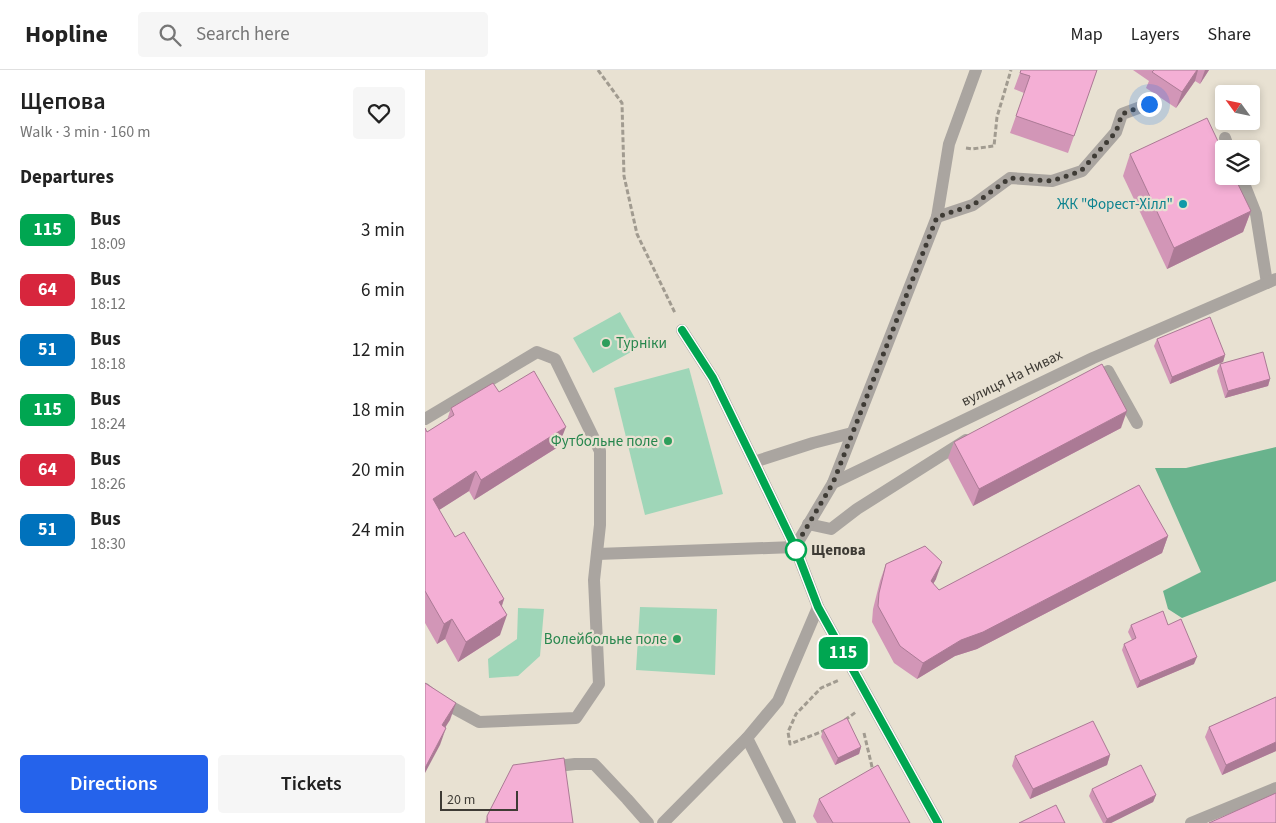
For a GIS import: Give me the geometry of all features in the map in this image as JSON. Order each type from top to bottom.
[{"type":"street","points":[[795,547],[833,483],[937,217],[949,144],[976,70]]},
{"type":"street","points":[[937,217],[973,205],[1010,178],[1052,181],[1081,171],[1116,132],[1122,114],[1149,104]]},
{"type":"street","points":[[1245,185],[1256,214],[1271,281]]},
{"type":"street","name":"вулиця На Нивах","points":[[833,483],[1093,358],[1271,281]]},
{"type":"street","points":[[682,330],[713,378],[795,547],[818,607],[938,823]]},
{"type":"street","points":[[425,419],[537,352],[555,359],[600,451],[600,525],[594,580],[599,684],[576,718],[479,722],[437,699],[425,689]]},
{"type":"street","points":[[1082,383],[1108,371],[1137,423]]},
{"type":"street","points":[[808,524],[831,529],[857,509],[978,432]]},
{"type":"street","points":[[754,462],[852,433]]},
{"type":"street","points":[[597,554],[795,547]]},
{"type":"street","points":[[663,823],[747,738],[778,701],[818,607]]},
{"type":"street","points":[[747,738],[790,823]]},
{"type":"street","points":[[539,768],[594,764],[648,823]]},
{"type":"street","points":[[1191,823],[1276,788]]},
{"type":"path","points":[[598,70],[622,103],[624,176],[637,234],[682,330]]},
{"type":"path","points":[[949,144],[972,149],[994,146],[997,117],[1011,70]]},
{"type":"path","points":[[831,727],[789,744],[788,732],[796,714],[821,688],[841,679]]},
{"type":"path","points":[[839,724],[859,710],[861,719]]},
{"type":"path","points":[[863,727],[875,779]]},
{"type":"green space","name":"Турніки","points":[[620,312],[640,347],[593,373],[573,338]]},
{"type":"green space","name":"Футбольне поле","points":[[689,368],[723,494],[645,515],[614,388]]},
{"type":"green space","points":[[1276,447],[1276,581],[1182,618],[1168,609],[1163,591],[1201,572],[1155,468],[1186,468]]},
{"type":"green space","name":"Волейбольне поле","points":[[640,607],[717,609],[715,675],[636,670]]},
{"type":"green space","points":[[518,608],[544,609],[540,656],[518,676],[489,678],[488,659],[517,639]]},
{"type":"building","points":[[1021,70],[1097,70],[1074,136],[1016,116],[1030,76],[1020,73]]},
{"type":"building","points":[[1154,70],[1197,70],[1182,92],[1152,72]]},
{"type":"building","name":"ЖК \"Форест-Хілл\"","points":[[1207,118],[1217,140],[1215,140],[1215,185],[1238,185],[1251,211],[1174,248],[1130,154]]},
{"type":"building","points":[[1210,317],[1225,355],[1172,377],[1157,339]]},
{"type":"building","points":[[1263,352],[1270,379],[1228,391],[1220,364]]},
{"type":"building","points":[[1102,364],[1127,411],[979,489],[954,442]]},
{"type":"building","points":[[534,371],[566,427],[481,480],[476,471],[433,499],[455,537],[464,532],[504,599],[499,602],[507,615],[466,642],[452,619],[444,624],[425,591],[425,428],[427,432],[454,415],[451,408],[493,383],[499,392]]},
{"type":"building","points":[[1139,485],[1168,536],[983,632],[961,640],[923,663],[900,646],[878,606],[886,564],[925,546],[942,562],[931,581],[939,590]]},
{"type":"building","points":[[1163,611],[1168,625],[1181,619],[1197,657],[1140,681],[1124,644],[1136,638],[1131,625]]},
{"type":"building","points":[[425,683],[456,703],[442,725],[446,728],[425,768]]},
{"type":"building","points":[[1276,697],[1276,742],[1226,765],[1209,727]]},
{"type":"building","points":[[847,718],[861,747],[838,758],[823,730]]},
{"type":"building","points":[[1093,721],[1110,755],[1033,789],[1015,756]]},
{"type":"building","points":[[564,758],[573,823],[488,823],[487,816],[513,765]]},
{"type":"building","points":[[878,765],[910,823],[833,823],[819,799]]},
{"type":"building","points":[[1141,765],[1156,795],[1107,819],[1092,789]]},
{"type":"building","points":[[1276,793],[1276,823],[1209,823]]},
{"type":"building","points":[[1056,805],[1065,823],[1019,823]]},
{"type":"bus line","name":"115","points":[[682,330],[713,378],[795,547],[818,607],[938,823]]},
{"type":"place","name":"ЖК \"Форест-Хілл\"","points":[[1183,204]]},
{"type":"place","name":"Турніки","points":[[606,343]]},
{"type":"place","name":"Футбольне поле","points":[[668,441]]},
{"type":"place","name":"Щепова","points":[[796,550]]},
{"type":"place","name":"Волейбольне поле","points":[[677,639]]},
{"type":"route","points":[[796,550],[795,547],[833,483],[937,217],[973,205],[1010,178],[1052,181],[1081,171],[1116,132],[1122,114],[1149,104]]}]
